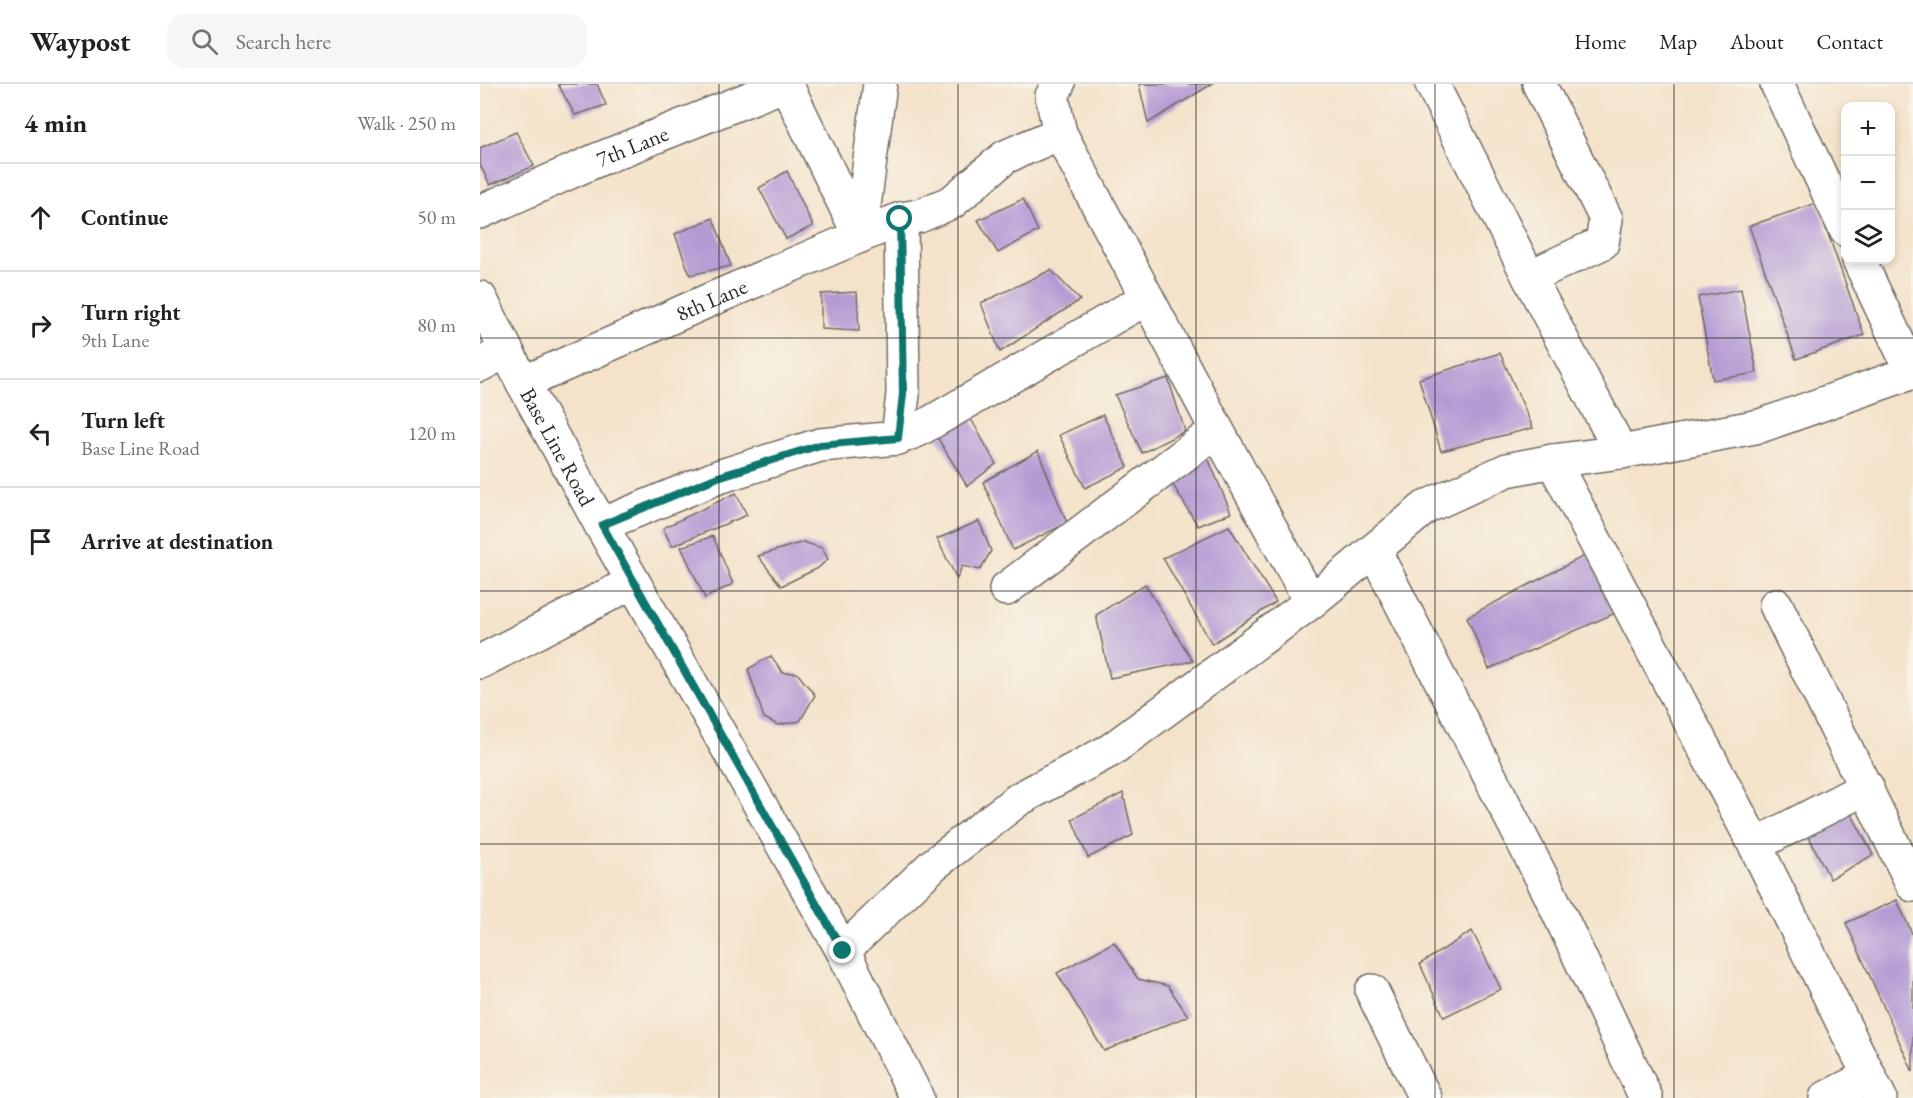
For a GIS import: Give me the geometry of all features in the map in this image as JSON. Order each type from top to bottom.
[{"type":"street","points":[[786,84],[860,236]]},
{"type":"street","name":"7th Lane","points":[[480,212],[597,160],[786,84]]},
{"type":"street","points":[[860,236],[880,84]]},
{"type":"street","points":[[1058,84],[1052,96],[1060,133],[1311,602]]},
{"type":"street","points":[[1432,84],[1529,277],[1621,452]]},
{"type":"street","points":[[1529,277],[1602,243],[1606,219],[1539,84]]},
{"type":"street","points":[[1777,84],[1841,221]]},
{"type":"street","name":"8th Lane","points":[[523,383],[900,219],[919,216],[952,202],[1005,157],[1060,133]]},
{"type":"street","points":[[898,438],[903,394],[900,219]]},
{"type":"street","points":[[843,951],[933,865],[1019,799],[1112,750],[1311,602],[1426,507],[1507,470],[1760,426],[1912,372],[1861,264]]},
{"type":"street","name":"Base Line Road","points":[[480,298],[493,358],[523,383],[633,582],[843,951],[917,1098]]},
{"type":"street","points":[[602,525],[718,477],[820,445],[898,438],[918,430],[1147,298]]},
{"type":"street","points":[[1006,589],[1217,430]]},
{"type":"street","points":[[1552,461],[1755,845],[1875,1087],[1826,1098]]},
{"type":"street","points":[[1374,550],[1548,890],[1646,1098]]},
{"type":"street","points":[[480,662],[633,582]]},
{"type":"street","points":[[1776,605],[1913,885]]},
{"type":"street","points":[[1755,845],[1867,787]]},
{"type":"street","points":[[1372,991],[1425,1098]]},
{"type":"building","points":[[558,84],[597,84],[606,105],[575,115]]},
{"type":"building","points":[[1139,84],[1212,84],[1148,123]]},
{"type":"building","points":[[516,132],[534,166],[490,185],[480,165],[480,148]]},
{"type":"building","points":[[787,171],[813,226],[786,239],[759,188]]},
{"type":"building","points":[[1023,199],[1038,231],[998,253],[978,220]]},
{"type":"building","points":[[1817,203],[1864,335],[1796,359],[1749,226]]},
{"type":"building","points":[[713,218],[731,266],[690,275],[675,234]]},
{"type":"building","points":[[1051,270],[1080,300],[1000,352],[981,303]]},
{"type":"building","points":[[1741,289],[1757,373],[1713,380],[1698,297]]},
{"type":"building","points":[[857,292],[859,331],[821,329],[821,294]]},
{"type":"building","points":[[1500,353],[1533,428],[1441,451],[1419,379]]},
{"type":"building","points":[[1168,378],[1185,431],[1142,453],[1115,395]]},
{"type":"building","points":[[1103,415],[1128,467],[1085,488],[1059,435]]},
{"type":"building","points":[[970,417],[996,464],[967,486],[937,437]]},
{"type":"building","points":[[1038,451],[1067,523],[1013,550],[983,482]]},
{"type":"building","points":[[1206,453],[1231,513],[1198,526],[1170,480]]},
{"type":"building","points":[[736,493],[747,515],[672,546],[663,528]]},
{"type":"building","points":[[979,521],[991,551],[980,570],[962,566],[957,579],[937,539]]},
{"type":"building","points":[[1229,526],[1276,602],[1212,644],[1163,558]]},
{"type":"building","points":[[713,536],[733,584],[705,598],[681,547]]},
{"type":"building","points":[[803,542],[822,548],[828,559],[818,568],[781,586],[758,556]]},
{"type":"building","points":[[1588,554],[1620,611],[1489,669],[1467,617]]},
{"type":"building","points":[[1145,584],[1193,661],[1110,678],[1096,615]]},
{"type":"building","points":[[771,656],[783,673],[797,673],[815,695],[800,721],[778,725],[764,718],[748,669]]},
{"type":"building","points":[[1123,793],[1133,835],[1088,858],[1072,819]]},
{"type":"building","points":[[1850,811],[1873,855],[1830,879],[1807,833]]},
{"type":"building","points":[[1897,900],[1913,936],[1913,1072],[1846,923]]},
{"type":"building","points":[[1472,931],[1501,989],[1444,1017],[1420,964]]},
{"type":"building","points":[[1114,942],[1138,979],[1168,986],[1188,1016],[1104,1051],[1057,973]]},
{"type":"route","points":[[843,951],[602,525],[718,477],[820,445],[898,438],[903,394],[900,219]]}]
